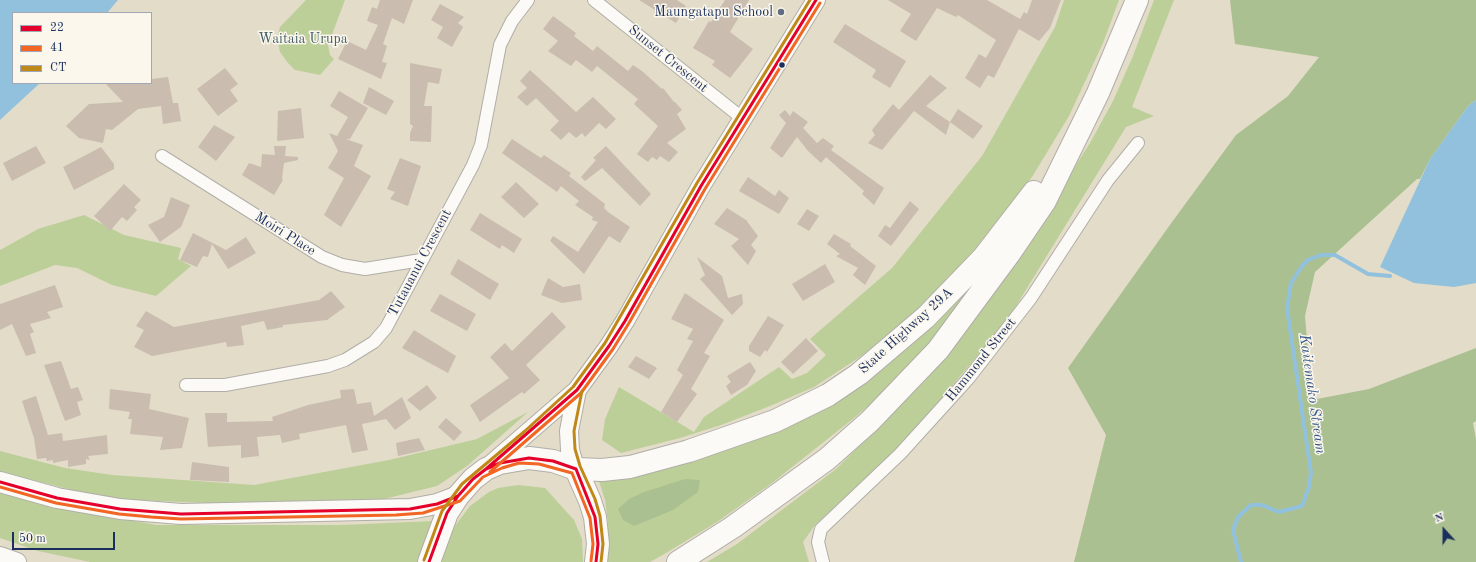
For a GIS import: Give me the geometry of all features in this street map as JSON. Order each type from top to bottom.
[{"type":"highway","name":"State Highway 29A","points":[[678,562],[733,527],[827,459],[870,421],[938,350],[968,311],[1045,201],[1116,54],[1137,0]]},
{"type":"highway","name":"State Highway 29A","points":[[429,562],[440,528],[458,496],[486,469],[509,460],[529,458],[546,460],[575,468],[602,470],[630,467],[689,451],[775,421],[821,398],[859,374],[893,347],[926,317],[983,258],[1017,215],[1082,126]]},
{"type":"highway","points":[[575,468],[590,501],[594,517],[598,537],[596,562]]},
{"type":"main road","points":[[0,482],[57,498],[120,509],[181,514],[410,509],[437,504],[458,496]]},
{"type":"street","name":"Tutauanui Crescent","points":[[186,385],[225,384],[328,366],[345,360],[374,342],[386,328],[473,165],[481,145],[503,39],[512,20],[528,0]]},
{"type":"street","name":"Sunset Crescent","points":[[594,0],[742,118]]},
{"type":"street","points":[[486,469],[577,390],[625,321],[742,118],[816,0]]},
{"type":"street","name":"Hammond Street","points":[[823,562],[818,542],[821,528],[900,454],[968,380],[1031,298],[1108,180],[1138,143]]},
{"type":"street","name":"Moiri Place","points":[[162,156],[322,257],[342,265],[365,269],[422,260]]},
{"type":"street","points":[[575,468],[570,450],[569,431],[577,390]]},
{"type":"street","points":[[0,556],[17,562]]},
{"type":"green space","name":"Waitaia Urupa","points":[[306,0],[345,0],[328,45],[330,55],[334,59],[320,75],[295,70],[280,52],[277,38],[280,27]]},
{"type":"green space","points":[[1064,0],[1119,0],[1103,43],[1069,116],[1032,177],[956,273],[915,313],[863,355],[814,387],[770,406],[721,425],[680,438],[621,453],[602,440],[605,419],[619,387],[694,432],[704,417],[779,367],[792,379],[807,373],[826,355],[810,339],[892,268],[982,156],[1055,27]]},
{"type":"green space","points":[[1154,0],[1174,0],[1132,107],[1154,116],[1126,127],[1008,319],[901,447],[815,525],[803,542],[809,562],[707,562],[737,544],[836,469],[924,382],[996,289],[1090,143],[1113,101],[1133,56]]},
{"type":"green space","points":[[1230,0],[1476,0],[1476,100],[1468,106],[1430,159],[1420,179],[1417,179],[1315,272],[1305,316],[1311,388],[1317,399],[1369,389],[1476,348],[1476,421],[1473,423],[1476,439],[1476,562],[1074,562],[1106,435],[1068,368],[1236,135],[1288,96],[1319,57],[1235,44]]},
{"type":"green space","points":[[84,215],[124,235],[181,248],[178,259],[191,266],[156,296],[112,285],[77,268],[55,265],[0,286],[0,250],[38,229]]},
{"type":"green space","points":[[1023,217],[909,372],[849,422],[772,483],[717,522],[666,553],[650,562],[608,562],[608,523],[605,500],[599,481],[811,411]]},
{"type":"green space","points":[[528,412],[467,466],[437,486],[384,499],[206,503],[109,499],[0,472],[0,451],[65,468],[112,475],[254,485],[389,460],[477,439]]},
{"type":"green space","points":[[685,479],[700,480],[698,492],[673,510],[634,526],[623,520],[618,509],[629,499],[644,492]]},
{"type":"green space","points":[[518,485],[545,488],[574,520],[582,539],[583,562],[441,562],[451,531],[470,506],[489,492],[498,488]]},
{"type":"green space","points":[[0,491],[61,508],[157,525],[341,525],[434,521],[417,562],[90,562],[38,551],[0,538]]},
{"type":"water","points":[[0,0],[118,0],[108,12],[12,12],[12,84],[39,84],[0,120]]},
{"type":"water","points":[[1476,100],[1476,283],[1454,287],[1414,283],[1380,267],[1430,159],[1468,106]]},
{"type":"building","points":[[380,0],[413,0],[404,24],[392,18],[383,44],[387,46],[382,62],[387,63],[381,79],[338,59],[347,41],[366,50],[378,25],[367,21],[372,7],[377,9]]},
{"type":"building","points":[[639,0],[677,0],[686,6],[676,23]]},
{"type":"building","points":[[725,0],[749,0],[730,32],[753,49],[730,78],[712,65],[715,61],[693,48],[709,21],[711,22]]},
{"type":"building","points":[[888,0],[987,0],[1020,19],[1024,12],[1027,14],[1032,0],[1061,0],[1050,28],[1039,41],[1019,29],[994,78],[988,75],[980,88],[965,78],[979,54],[986,58],[996,40],[958,15],[956,17],[937,8],[916,41],[900,31],[911,14]]},
{"type":"building","points":[[440,4],[464,17],[458,23],[463,27],[452,47],[437,38],[443,27],[431,20]]},
{"type":"building","points":[[553,16],[576,33],[574,36],[593,51],[597,46],[628,71],[633,65],[642,71],[662,89],[663,88],[682,110],[677,114],[686,129],[667,143],[678,152],[669,162],[660,156],[657,160],[652,157],[648,162],[637,154],[658,126],[634,104],[638,99],[597,66],[592,72],[576,60],[571,66],[548,51],[558,41],[543,29]]},
{"type":"building","points":[[845,24],[906,61],[890,88],[872,77],[876,70],[833,42]]},
{"type":"building","points":[[410,63],[442,69],[439,84],[428,82],[424,106],[432,106],[431,142],[410,141],[410,133],[413,126],[410,124]]},
{"type":"building","points":[[225,68],[238,84],[230,90],[238,101],[218,116],[197,89]]},
{"type":"building","points":[[530,70],[576,112],[593,97],[616,119],[606,129],[599,123],[585,137],[582,133],[576,138],[569,132],[561,140],[550,130],[559,121],[536,98],[527,106],[517,97],[527,88],[520,81]]},
{"type":"building","points":[[930,75],[947,88],[926,106],[950,122],[946,135],[914,111],[882,150],[868,143],[875,135],[872,130],[893,104],[899,110]]},
{"type":"building","points":[[168,77],[173,103],[178,103],[181,121],[163,124],[161,106],[138,109],[112,130],[106,129],[103,143],[79,138],[66,126],[89,104],[123,102],[106,84],[152,84],[152,79]]},
{"type":"building","points":[[369,87],[394,101],[386,115],[363,103]]},
{"type":"building","points":[[339,91],[368,108],[350,139],[346,139],[363,145],[354,166],[371,176],[341,227],[324,215],[344,178],[328,168],[338,151],[329,133],[337,136],[348,117],[330,106]]},
{"type":"building","points":[[301,108],[304,138],[277,141],[278,111]]},
{"type":"building","points":[[958,109],[983,126],[973,139],[950,122]]},
{"type":"building","points":[[785,110],[790,116],[793,111],[808,122],[803,128],[817,143],[823,138],[834,146],[831,150],[884,188],[874,205],[862,194],[864,191],[826,157],[821,163],[808,151],[797,137],[782,158],[770,148],[786,123],[779,115]]},
{"type":"building","points":[[214,125],[235,137],[216,161],[198,147]]},
{"type":"building","points":[[512,139],[541,158],[544,155],[571,173],[569,176],[605,204],[604,208],[608,212],[630,227],[620,243],[609,236],[584,274],[550,241],[553,236],[578,252],[598,222],[592,220],[593,217],[575,205],[579,201],[561,186],[557,192],[502,153]]},
{"type":"building","points":[[36,146],[46,163],[12,181],[3,163]]},
{"type":"building","points":[[274,146],[286,146],[285,156],[298,157],[298,160],[284,163],[283,180],[274,195],[242,175],[249,163],[261,167],[262,154],[275,155]]},
{"type":"building","points":[[606,146],[651,194],[640,206],[602,168],[585,181],[581,177],[596,160],[593,158]]},
{"type":"building","points":[[101,147],[114,164],[114,169],[74,190],[63,167]]},
{"type":"building","points":[[400,158],[421,166],[408,206],[390,199],[395,192],[387,189]]},
{"type":"building","points":[[748,177],[775,196],[779,190],[789,198],[779,214],[739,191]]},
{"type":"building","points":[[516,182],[539,204],[524,218],[501,197]]},
{"type":"building","points":[[124,184],[141,200],[134,207],[137,210],[127,221],[122,217],[110,231],[94,216]]},
{"type":"building","points":[[171,197],[190,205],[181,227],[160,242],[148,225],[164,217]]},
{"type":"building","points":[[910,201],[919,209],[891,246],[878,236],[885,225],[890,228]]},
{"type":"building","points":[[727,208],[746,220],[758,236],[751,245],[756,251],[748,265],[731,246],[739,239],[714,224]]},
{"type":"building","points":[[807,209],[819,216],[809,231],[797,224]]},
{"type":"building","points":[[480,213],[522,239],[514,253],[502,245],[500,249],[470,230]]},
{"type":"building","points":[[193,233],[226,250],[246,237],[256,253],[228,269],[212,244],[208,257],[203,256],[197,267],[180,260]]},
{"type":"building","points":[[834,234],[851,244],[850,246],[876,266],[865,285],[853,275],[858,268],[836,256],[840,254],[827,244]]},
{"type":"building","points":[[697,257],[722,276],[728,298],[742,294],[743,304],[732,315],[700,279],[705,275]]},
{"type":"building","points":[[458,259],[499,284],[490,300],[450,274]]},
{"type":"building","points":[[825,264],[835,282],[803,301],[792,284]]},
{"type":"building","points":[[548,278],[563,287],[580,284],[582,300],[562,303],[541,295]]},
{"type":"building","points":[[55,285],[63,307],[47,312],[51,318],[30,324],[34,332],[30,334],[36,353],[26,356],[12,324],[0,330],[0,304]]},
{"type":"building","points":[[331,291],[345,307],[327,320],[283,325],[283,327],[267,330],[264,321],[241,326],[244,345],[227,347],[226,342],[152,356],[134,347],[144,330],[136,326],[146,311],[174,327],[319,300]]},
{"type":"building","points":[[685,293],[724,320],[704,353],[710,356],[691,389],[697,394],[677,422],[661,412],[683,375],[677,370],[693,341],[687,339],[693,329],[671,319]]},
{"type":"building","points":[[440,294],[476,314],[467,331],[430,311]]},
{"type":"building","points":[[552,312],[566,327],[526,365],[540,380],[524,394],[522,392],[480,422],[470,405],[509,378],[490,357],[505,343],[512,351]]},
{"type":"building","points":[[768,316],[784,325],[767,352],[765,350],[760,357],[749,351],[749,346]]},
{"type":"building","points":[[414,330],[456,356],[448,373],[402,348]]},
{"type":"building","points":[[806,338],[818,351],[793,374],[781,362]]},
{"type":"building","points":[[636,356],[657,368],[649,379],[628,367]]},
{"type":"building","points":[[61,361],[71,389],[78,387],[83,400],[77,402],[81,415],[65,421],[44,365]]},
{"type":"building","points":[[750,362],[756,371],[747,385],[731,395],[726,386],[731,382],[727,376]]},
{"type":"building","points":[[427,385],[437,398],[420,411],[407,400]]},
{"type":"building","points":[[110,389],[151,394],[149,409],[189,418],[182,448],[160,450],[163,437],[130,434],[132,419],[128,419],[130,412],[109,409]]},
{"type":"building","points":[[354,389],[357,404],[371,402],[374,416],[402,397],[411,418],[395,430],[386,419],[362,424],[368,450],[352,453],[346,425],[299,434],[300,439],[282,443],[280,435],[257,437],[259,456],[241,458],[241,445],[208,447],[205,413],[227,413],[227,422],[273,421],[272,417],[308,405],[341,398],[340,390]]},
{"type":"building","points":[[36,396],[48,435],[62,433],[63,441],[107,435],[108,454],[88,456],[90,460],[86,459],[86,464],[68,467],[68,460],[53,463],[53,460],[47,461],[46,458],[37,459],[34,438],[22,401]]},
{"type":"building","points":[[446,418],[462,432],[454,441],[438,427]]},
{"type":"building","points":[[419,438],[425,450],[398,456],[396,443]]},
{"type":"building","points":[[192,462],[229,467],[229,482],[190,480]]},
{"type":"waterway","name":"Kaitemako Stream","points":[[1241,562],[1233,530],[1238,517],[1251,505],[1262,505],[1279,512],[1302,506],[1309,487],[1311,473],[1287,308],[1291,283],[1302,266],[1308,260],[1321,255],[1335,255],[1368,274],[1390,276]]},
{"type":"transit line","name":"CT","points":[[424,560],[442,511],[462,484],[525,431],[573,387],[605,343],[697,183],[810,0]]},
{"type":"transit line","name":"22","points":[[486,469],[577,390],[609,346],[625,321],[701,186],[816,0]]},
{"type":"transit line","name":"41","points":[[490,472],[581,393],[613,349],[705,189],[820,3]]},
{"type":"transit line","name":"CT","points":[[582,391],[574,431],[575,449],[580,466],[595,499],[600,516],[603,544],[601,562]]},
{"type":"transit line","name":"22","points":[[429,562],[447,513],[458,496],[473,479],[486,469],[500,463],[529,458],[553,461],[576,469],[595,517],[598,544],[596,562]]},
{"type":"transit line","name":"41","points":[[0,487],[56,503],[119,514],[151,517],[181,519],[396,515],[423,513],[460,501],[483,477],[502,468],[519,463],[539,464],[572,473],[590,518],[593,544],[591,561]]},
{"type":"transit line","name":"22","points":[[0,482],[57,498],[120,509],[181,514],[410,509],[437,504],[458,496]]},
{"type":"place","name":"Maungatapu School","points":[[781,12]]}]
